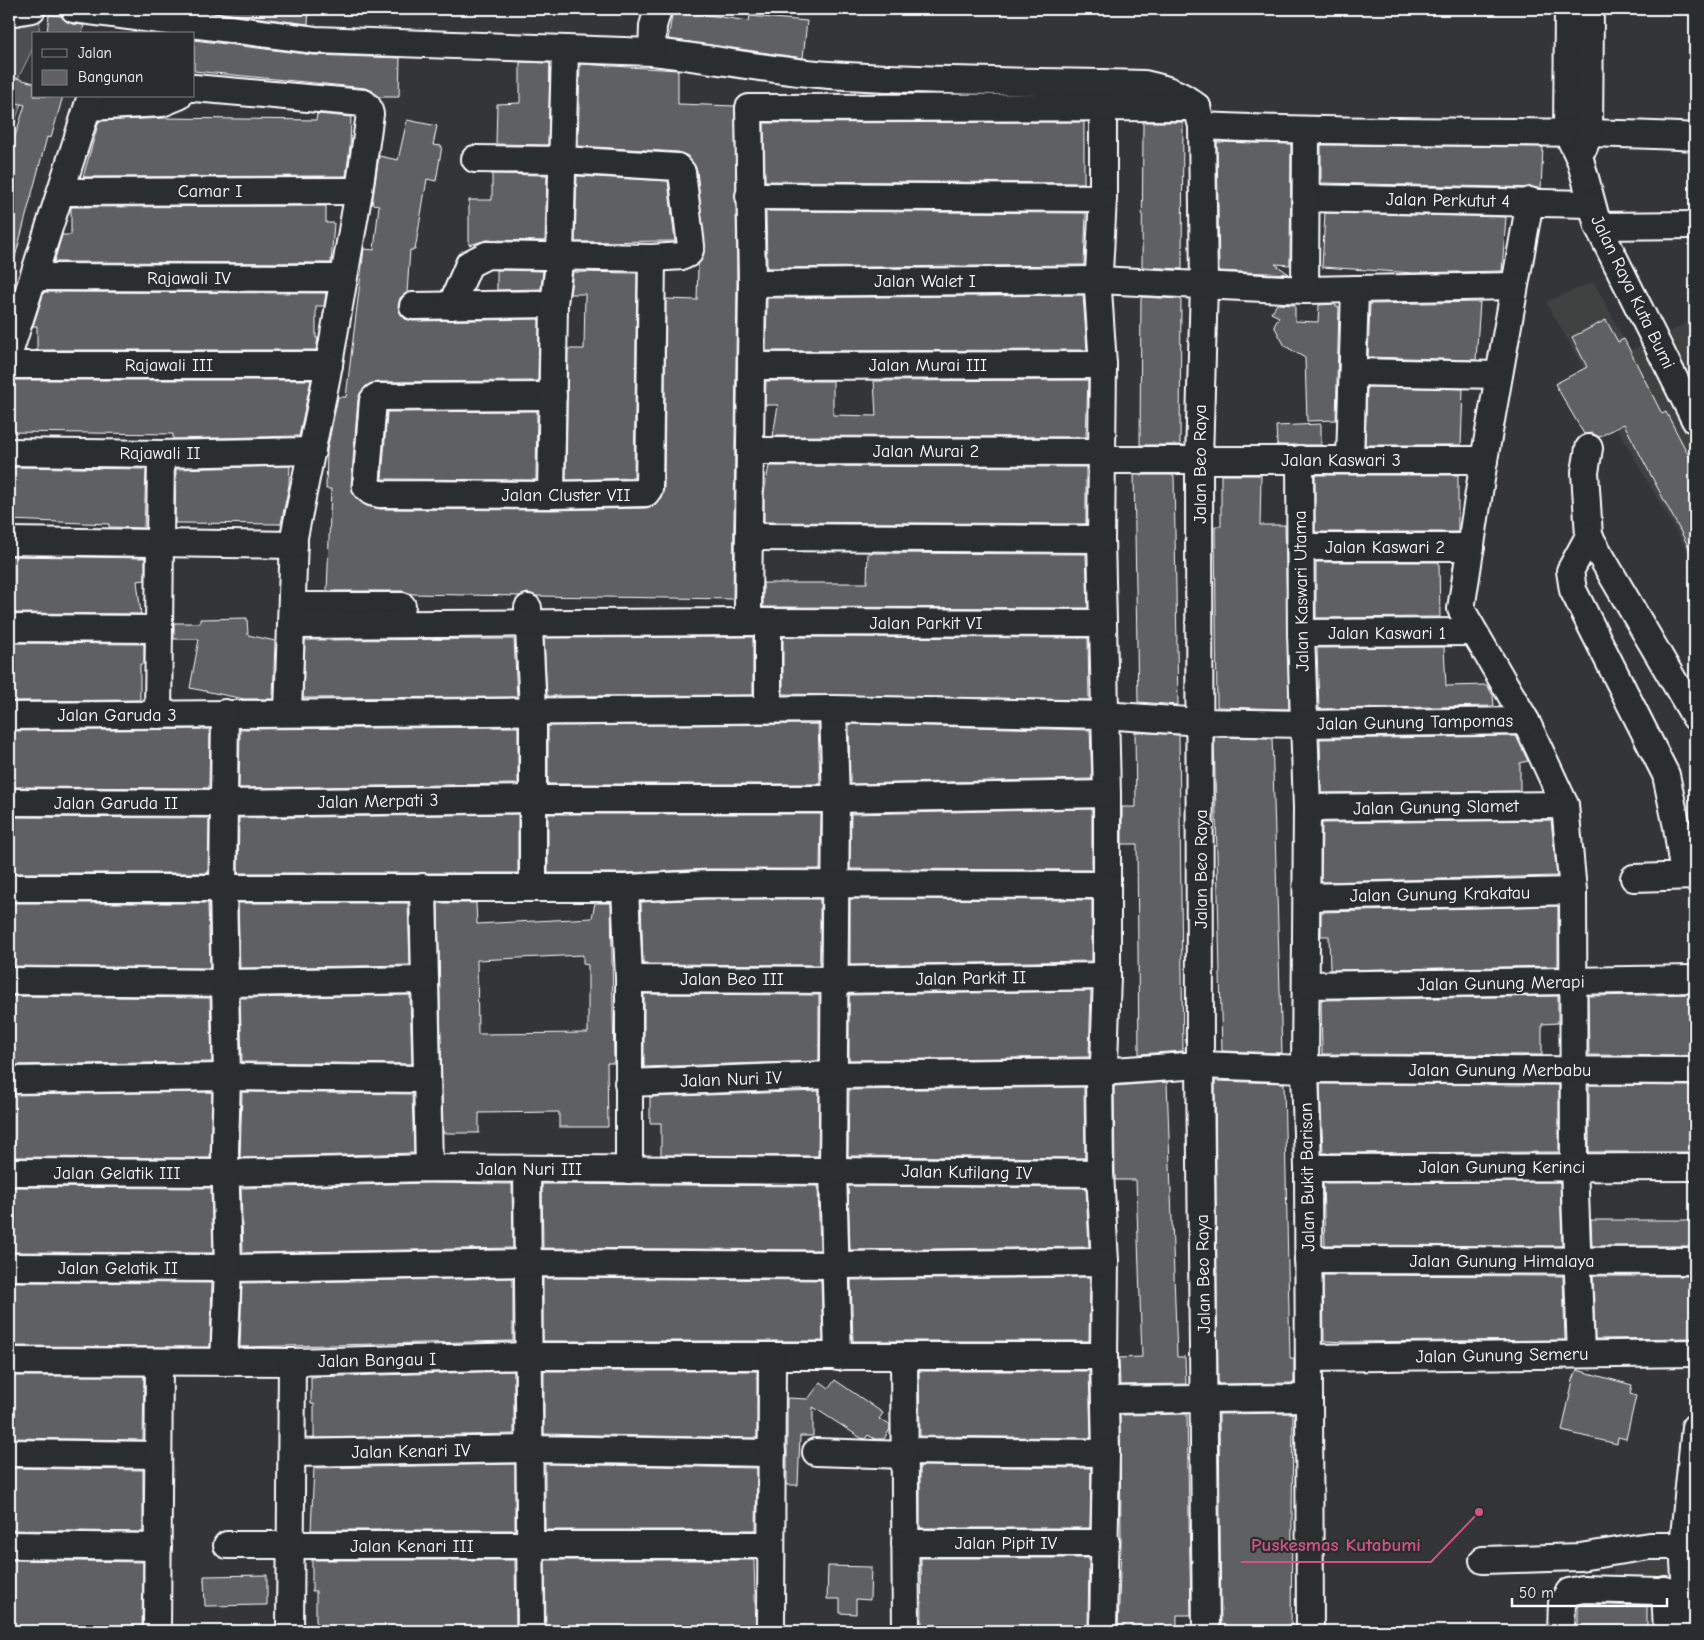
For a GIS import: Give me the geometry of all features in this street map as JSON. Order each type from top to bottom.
[{"type":"street","points":[[9,13],[32,9]]},
{"type":"street","points":[[74,9],[315,40],[652,52],[701,57],[747,66],[829,75],[1144,84],[1170,89],[1184,96],[1200,117]]},
{"type":"street","points":[[652,52],[654,26],[658,9]]},
{"type":"street","points":[[1568,9],[1578,132]]},
{"type":"street","points":[[1578,132],[1590,9]]},
{"type":"street","points":[[551,495],[554,304],[560,255],[565,49]]},
{"type":"street","points":[[747,66],[752,283],[750,537],[755,618],[768,709]]},
{"type":"street","points":[[195,88],[364,103],[370,114],[359,191],[329,365],[294,545],[288,712]]},
{"type":"street","points":[[9,353],[35,277],[89,102],[162,104],[175,98]]},
{"type":"street","points":[[748,108],[1103,107],[1200,117],[1306,132],[1578,132],[1695,137]]},
{"type":"street","points":[[1103,107],[1103,198],[1098,280],[1104,365],[1101,539],[1107,794],[1107,976],[1104,1063],[1103,1068],[1099,1072],[1100,1173],[1105,1262],[1106,1543],[1104,1631]]},
{"type":"street","name":"Jalan Beo Raya","points":[[1200,117],[1204,286],[1200,458],[1200,1065],[1206,1631]]},
{"type":"street","points":[[1305,290],[1306,132]]},
{"type":"street","name":"Jalan Raya Kuta Bumi","points":[[1578,132],[1580,160],[1594,215],[1695,420]]},
{"type":"street","points":[[451,306],[470,264],[487,255],[652,258],[683,256],[689,253],[691,246],[682,172],[677,167],[563,160],[475,158]]},
{"type":"street","name":"Camar I","points":[[61,192],[359,191]]},
{"type":"street","points":[[749,196],[1103,198]]},
{"type":"street","name":"Jalan Perkutut 4","points":[[1306,198],[1530,201],[1594,215],[1695,225]]},
{"type":"street","points":[[1530,201],[1498,375],[1461,608],[1473,632],[1526,720],[1565,805],[1573,891],[1574,1167],[1580,1354]]},
{"type":"street","name":"Jalan Cluster VII","points":[[554,396],[376,397],[373,400],[366,487],[371,492],[380,494],[639,495],[646,493],[649,489],[652,258]]},
{"type":"street","name":"Rajawali IV","points":[[35,277],[343,278]]},
{"type":"street","name":"Jalan Walet I","points":[[752,283],[1098,280],[1305,290],[1514,286]]},
{"type":"street","points":[[1350,460],[1355,289]]},
{"type":"street","points":[[413,306],[554,304]]},
{"type":"street","name":"Rajawali III","points":[[9,365],[329,365]]},
{"type":"street","name":"Jalan Murai III","points":[[752,366],[1104,365]]},
{"type":"street","points":[[1353,372],[1498,375]]},
{"type":"street","points":[[1589,448],[1585,472],[1589,536],[1695,718]]},
{"type":"street","name":"Rajawali II","points":[[9,452],[161,454],[312,451]]},
{"type":"street","name":"Jalan Murai 2","points":[[750,451],[1200,458]]},
{"type":"street","points":[[158,715],[161,454]]},
{"type":"street","name":"Jalan Kaswari 3","points":[[1200,458],[1484,460]]},
{"type":"street","name":"Jalan Kaswari Utama","points":[[1300,459],[1303,724]]},
{"type":"street","points":[[1589,536],[1570,571],[1573,590],[1666,775],[1690,876],[1634,878]]},
{"type":"street","points":[[750,537],[1101,539]]},
{"type":"street","points":[[9,541],[294,545]]},
{"type":"street","name":"Jalan Kaswari 2","points":[[1300,547],[1471,547]]},
{"type":"street","name":"Jalan Parkit VI","points":[[292,615],[644,615],[1103,623]]},
{"type":"street","points":[[528,615],[533,710],[532,799],[534,887]]},
{"type":"street","points":[[9,628],[158,629]]},
{"type":"street","name":"Jalan Kaswari 1","points":[[1301,633],[1473,632]]},
{"type":"street","name":"Jalan Gunung Tampomas","points":[[768,709],[1104,714],[1201,722],[1303,724],[1526,720]]},
{"type":"street","name":"Jalan Garuda 3","points":[[9,716],[768,709]]},
{"type":"street","points":[[833,709],[836,800],[833,1170],[838,1357]]},
{"type":"street","points":[[224,1362],[228,1268],[226,1174],[227,1077],[223,888],[225,714]]},
{"type":"street","name":"Jalan Bukit Barisan","points":[[1303,724],[1308,808],[1305,1069],[1308,1168],[1310,1631]]},
{"type":"street","name":"Jalan Merpati 3","points":[[224,803],[532,799],[836,800],[1107,794]]},
{"type":"street","name":"Jalan Garuda II","points":[[9,802],[224,803]]},
{"type":"street","name":"Jalan Gunung Slamet","points":[[1308,808],[1565,805]]},
{"type":"street","points":[[9,888],[625,888],[709,884],[1106,885]]},
{"type":"street","points":[[423,887],[429,1168]]},
{"type":"street","points":[[625,888],[629,979],[629,1170]]},
{"type":"street","name":"Jalan Gunung Krakatau","points":[[1307,897],[1573,891]]},
{"type":"street","name":"Jalan Parkit II","points":[[835,980],[1107,976]]},
{"type":"street","name":"Jalan Beo III","points":[[629,979],[835,980]]},
{"type":"street","name":"Jalan Gunung Merapi","points":[[1307,986],[1574,983],[1695,979]]},
{"type":"street","points":[[9,981],[225,983],[425,980]]},
{"type":"street","name":"Jalan Gunung Merbabu","points":[[1099,1072],[1200,1065],[1305,1069],[1695,1071]]},
{"type":"street","name":"Jalan Nuri IV","points":[[628,1083],[833,1075],[1099,1072]]},
{"type":"street","points":[[9,1080],[227,1077],[427,1079]]},
{"type":"street","name":"Jalan Gunung Kerinci","points":[[1308,1168],[1695,1167]]},
{"type":"street","name":"Jalan Nuri III","points":[[226,1174],[429,1168],[833,1170]]},
{"type":"street","points":[[527,1169],[530,1263],[531,1631]]},
{"type":"street","name":"Jalan Kutilang IV","points":[[833,1170],[1100,1173]]},
{"type":"street","name":"Jalan Gelatik III","points":[[9,1172],[226,1174]]},
{"type":"street","name":"Jalan Gunung Himalaya","points":[[1308,1260],[1695,1262]]},
{"type":"street","name":"Jalan Gelatik II","points":[[9,1267],[228,1268],[530,1263],[837,1265],[1105,1262]]},
{"type":"street","name":"Jalan Gunung Semeru","points":[[1309,1358],[1695,1353]]},
{"type":"street","name":"Jalan Bangau I","points":[[9,1361],[292,1362],[530,1356],[1104,1356]]},
{"type":"street","points":[[904,1356],[906,1631]]},
{"type":"street","points":[[771,1631],[772,1357]]},
{"type":"street","points":[[157,1631],[159,1362]]},
{"type":"street","points":[[290,1631],[292,1362]]},
{"type":"street","points":[[1105,1400],[1309,1398]]},
{"type":"street","points":[[1686,1631],[1682,1591],[1683,1546],[1695,1427]]},
{"type":"street","name":"Jalan Kenari IV","points":[[292,1453],[530,1449],[772,1454]]},
{"type":"street","points":[[816,1452],[1106,1452]]},
{"type":"street","points":[[9,1453],[158,1455]]},
{"type":"street","name":"Jalan Pipit IV","points":[[906,1543],[1106,1543]]},
{"type":"street","points":[[9,1545],[158,1547]]},
{"type":"street","name":"Jalan Kenari III","points":[[228,1545],[771,1545]]},
{"type":"street","points":[[1483,1560],[1580,1558],[1649,1546],[1683,1546]]},
{"type":"street","points":[[1561,1631],[1562,1603],[1569,1592],[1583,1589],[1682,1591]]},
{"type":"street","points":[[1667,1631],[1682,1591]]},
{"type":"shaded area","points":[[9,13],[40,18],[39,32],[32,32],[32,50],[18,79],[9,76]]},
{"type":"shaded area","points":[[9,101],[21,104],[9,141]]},
{"type":"shaded area","points":[[1594,282],[1630,351],[1695,319],[1695,565],[1546,302]]},
{"type":"shaded area","points":[[1613,1559],[1695,1560],[1695,1631],[1614,1631]]},
{"type":"building","points":[[190,9],[309,9],[308,24]]},
{"type":"building","points":[[673,10],[749,21],[750,16],[807,21],[803,58],[668,39]]},
{"type":"building","points":[[49,15],[61,16],[72,24],[84,25],[82,32],[47,32]]},
{"type":"building","points":[[195,40],[313,55],[400,58],[399,97],[379,97],[365,88],[195,71]]},
{"type":"building","points":[[520,62],[550,63],[548,145],[496,144],[497,104],[520,103]]},
{"type":"building","points":[[580,64],[678,70],[678,104],[735,106],[737,283],[733,599],[536,596],[528,593],[520,596],[412,594],[402,591],[327,591],[331,489],[326,489],[327,450],[338,397],[346,397],[364,249],[374,250],[379,205],[372,204],[379,156],[398,160],[407,120],[437,126],[433,145],[442,146],[436,181],[427,179],[415,250],[410,250],[407,293],[400,298],[398,306],[400,313],[405,319],[413,321],[539,319],[538,381],[376,382],[366,386],[358,399],[351,486],[355,497],[367,506],[380,509],[551,510],[646,508],[653,506],[661,497],[664,489],[666,299],[697,300],[698,265],[705,250],[697,170],[688,156],[678,152],[578,146]]},
{"type":"building","points":[[9,76],[32,82],[32,98],[62,98],[51,138],[47,137],[14,261],[9,261],[9,155],[25,105],[9,101]]},
{"type":"building","points":[[317,114],[351,117],[346,176],[83,177],[99,121],[164,118],[316,120]]},
{"type":"building","points":[[1084,122],[1084,183],[765,181],[764,123]]},
{"type":"building","points":[[1143,122],[1183,122],[1182,269],[1142,267]]},
{"type":"building","points":[[1217,142],[1291,144],[1290,265],[1275,264],[1289,274],[1219,271]]},
{"type":"building","points":[[1321,145],[1543,147],[1541,188],[1321,183]]},
{"type":"building","points":[[492,174],[547,175],[545,241],[487,240],[469,245],[469,200],[492,200]]},
{"type":"building","points":[[577,176],[668,181],[675,241],[575,242]]},
{"type":"building","points":[[326,206],[326,223],[334,223],[331,263],[54,262],[62,235],[71,235],[71,207]]},
{"type":"building","points":[[766,211],[1086,213],[1084,265],[767,268]]},
{"type":"building","points":[[1325,213],[1506,217],[1502,271],[1413,273],[1322,267]]},
{"type":"building","points":[[497,270],[543,271],[541,289],[497,290]]},
{"type":"building","points":[[573,272],[637,273],[634,478],[566,480],[568,349],[584,349],[585,294],[570,294]]},
{"type":"building","points":[[44,292],[326,293],[324,306],[316,306],[316,338],[318,338],[316,350],[37,350],[37,326],[33,326]]},
{"type":"building","points":[[1083,295],[1087,350],[766,351],[767,298]]},
{"type":"building","points":[[1141,297],[1181,299],[1180,445],[1140,445]]},
{"type":"building","points":[[1480,302],[1476,360],[1368,357],[1370,304]]},
{"type":"building","points":[[1277,304],[1295,305],[1295,321],[1318,322],[1319,305],[1334,304],[1339,308],[1336,420],[1307,421],[1305,358],[1285,346],[1274,326],[1279,317],[1271,313]]},
{"type":"building","points":[[1606,320],[1618,342],[1624,339],[1662,414],[1666,412],[1690,458],[1695,455],[1695,559],[1624,424],[1599,437],[1592,433],[1584,434],[1555,384],[1587,367],[1572,337]]},
{"type":"building","points":[[9,380],[311,380],[299,436],[173,439],[173,434],[9,432]]},
{"type":"building","points":[[1088,380],[1086,437],[773,436],[778,405],[765,405],[766,381],[833,381],[833,415],[876,416],[874,381]]},
{"type":"building","points":[[1367,387],[1463,389],[1461,445],[1365,445]]},
{"type":"building","points":[[537,411],[536,480],[382,479],[387,412]]},
{"type":"building","points":[[1321,424],[1321,445],[1277,445],[1276,426]]},
{"type":"building","points":[[290,466],[289,485],[281,524],[175,523],[176,469]]},
{"type":"building","points":[[769,466],[1086,467],[1086,524],[764,522],[764,493]]},
{"type":"building","points":[[9,467],[146,469],[144,528],[109,527],[109,524],[9,520]]},
{"type":"building","points":[[1134,475],[1174,475],[1178,705],[1138,702]]},
{"type":"building","points":[[1221,475],[1261,475],[1260,525],[1285,525],[1289,709],[1217,707],[1215,526],[1221,526]]},
{"type":"building","points":[[1315,475],[1458,475],[1458,532],[1315,532]]},
{"type":"building","points":[[868,553],[1086,554],[1088,608],[763,607],[763,583],[867,583]]},
{"type":"building","points":[[9,556],[145,558],[145,580],[137,581],[141,614],[13,613]]},
{"type":"building","points":[[1316,562],[1439,562],[1440,617],[1316,618]]},
{"type":"building","points":[[247,618],[248,635],[275,641],[273,699],[244,699],[190,688],[199,639],[174,639],[174,623],[200,623],[200,619]]},
{"type":"building","points":[[753,637],[753,695],[547,696],[544,638]]},
{"type":"building","points":[[783,637],[1088,638],[1089,700],[783,694]]},
{"type":"building","points":[[514,639],[517,697],[303,698],[305,640]]},
{"type":"building","points":[[9,643],[144,644],[144,664],[140,664],[140,700],[9,701]]},
{"type":"building","points":[[1444,647],[1446,686],[1487,685],[1493,695],[1494,706],[1319,709],[1317,648]]},
{"type":"building","points":[[818,724],[820,784],[548,784],[548,726]]},
{"type":"building","points":[[849,724],[1090,730],[1092,779],[850,784]]},
{"type":"building","points":[[518,727],[518,784],[239,788],[240,729]]},
{"type":"building","points":[[210,729],[209,788],[9,787],[9,731]]},
{"type":"building","points":[[1135,732],[1179,735],[1183,1051],[1139,1054],[1137,844],[1122,844],[1122,807],[1136,807]]},
{"type":"building","points":[[1516,736],[1528,761],[1520,763],[1520,791],[1321,793],[1320,739]]},
{"type":"building","points":[[1214,737],[1272,738],[1282,1053],[1222,1051]]},
{"type":"building","points":[[1092,809],[1092,870],[850,869],[851,814]]},
{"type":"building","points":[[518,814],[518,873],[238,873],[239,818]]},
{"type":"building","points":[[548,814],[821,814],[820,869],[709,869],[625,873],[548,873]]},
{"type":"building","points":[[9,817],[209,818],[208,873],[9,873]]},
{"type":"building","points":[[1551,820],[1557,876],[1321,882],[1322,823]]},
{"type":"building","points":[[709,899],[820,899],[820,965],[643,964],[641,902]]},
{"type":"building","points":[[850,899],[1092,900],[1092,961],[850,965]]},
{"type":"building","points":[[9,903],[208,903],[210,968],[9,966]]},
{"type":"building","points":[[238,903],[408,903],[410,965],[240,968]]},
{"type":"building","points":[[438,903],[476,903],[477,924],[592,918],[595,903],[611,903],[614,1063],[607,1063],[608,1127],[559,1127],[559,1112],[479,1113],[479,1133],[443,1133]],"holes":[[[583,955],[583,964],[588,965],[588,1033],[478,1034],[477,960]]]},
{"type":"building","points":[[1558,906],[1558,966],[1330,970],[1329,936],[1321,936],[1321,912]]},
{"type":"building","points":[[1091,991],[1089,1057],[849,1060],[849,995]]},
{"type":"building","points":[[644,994],[819,995],[819,1061],[644,1067]]},
{"type":"building","points":[[1695,994],[1694,1056],[1589,1055],[1588,996]]},
{"type":"building","points":[[410,995],[412,1064],[242,1062],[240,998]]},
{"type":"building","points":[[9,996],[210,998],[212,1062],[9,1065]]},
{"type":"building","points":[[1558,996],[1558,1023],[1542,1024],[1542,1055],[1322,1054],[1321,1000]]},
{"type":"building","points":[[1215,1081],[1284,1083],[1290,1358],[1294,1358],[1294,1383],[1218,1384]]},
{"type":"building","points":[[1167,1082],[1177,1357],[1185,1357],[1186,1384],[1120,1385],[1119,1358],[1142,1357],[1136,1180],[1115,1180],[1114,1086]]},
{"type":"building","points":[[1320,1084],[1559,1085],[1559,1152],[1323,1153]]},
{"type":"building","points":[[1589,1085],[1695,1086],[1695,1152],[1589,1152]]},
{"type":"building","points":[[1084,1087],[1085,1158],[848,1156],[849,1090]]},
{"type":"building","points":[[819,1091],[818,1156],[661,1155],[661,1123],[650,1123],[650,1097]]},
{"type":"building","points":[[212,1092],[210,1158],[9,1157],[9,1095]]},
{"type":"building","points":[[242,1092],[412,1094],[414,1153],[240,1158]]},
{"type":"building","points":[[1560,1182],[1562,1246],[1325,1245],[1323,1183]]},
{"type":"building","points":[[429,1183],[512,1184],[513,1248],[243,1253],[241,1188]]},
{"type":"building","points":[[542,1184],[818,1186],[820,1250],[543,1248]]},
{"type":"building","points":[[848,1186],[1086,1188],[1089,1247],[850,1250]]},
{"type":"building","points":[[9,1187],[211,1188],[213,1253],[9,1252]]},
{"type":"building","points":[[1591,1220],[1692,1220],[1693,1246],[1592,1246]]},
{"type":"building","points":[[1323,1275],[1563,1276],[1565,1340],[1324,1341]]},
{"type":"building","points":[[1593,1276],[1695,1276],[1695,1338],[1595,1339]]},
{"type":"building","points":[[1090,1277],[1089,1341],[853,1341],[851,1280]]},
{"type":"building","points":[[513,1278],[513,1341],[240,1347],[242,1283]]},
{"type":"building","points":[[543,1278],[821,1280],[823,1341],[543,1341]]},
{"type":"building","points":[[9,1282],[212,1283],[210,1347],[9,1346]]},
{"type":"building","points":[[1577,1370],[1632,1385],[1630,1394],[1636,1396],[1626,1439],[1618,1437],[1617,1444],[1562,1431]]},
{"type":"building","points":[[514,1371],[514,1434],[314,1438],[314,1404],[311,1404],[311,1377]]},
{"type":"building","points":[[544,1371],[757,1371],[757,1438],[544,1434]]},
{"type":"building","points":[[919,1371],[1089,1371],[1091,1438],[920,1436]]},
{"type":"building","points":[[9,1376],[144,1376],[143,1440],[9,1438]]},
{"type":"building","points":[[835,1380],[883,1413],[879,1419],[890,1425],[890,1429],[884,1439],[875,1439],[868,1435],[865,1439],[861,1438],[813,1407],[813,1436],[800,1436],[798,1485],[787,1485],[787,1398],[808,1399],[821,1382],[829,1388]]},
{"type":"building","points":[[1293,1413],[1291,1631],[1221,1631],[1219,1414]]},
{"type":"building","points":[[1187,1414],[1191,1615],[1177,1615],[1177,1631],[1118,1631],[1121,1543],[1120,1415]]},
{"type":"building","points":[[515,1464],[515,1530],[311,1530],[314,1468]]},
{"type":"building","points":[[545,1464],[757,1468],[756,1530],[545,1530]]},
{"type":"building","points":[[920,1466],[1091,1468],[1090,1528],[920,1528]]},
{"type":"building","points":[[9,1468],[143,1470],[143,1532],[9,1530]]},
{"type":"building","points":[[921,1558],[1089,1558],[1088,1628],[922,1626]]},
{"type":"building","points":[[9,1560],[143,1562],[142,1631],[9,1631]]},
{"type":"building","points":[[312,1560],[515,1560],[516,1629],[316,1631],[316,1591],[312,1591]]},
{"type":"building","points":[[545,1560],[754,1560],[756,1631],[549,1631],[546,1629]]},
{"type":"building","points":[[828,1566],[871,1567],[870,1600],[856,1599],[856,1614],[840,1613],[840,1599],[827,1599]]},
{"type":"building","points":[[267,1575],[267,1605],[205,1606],[204,1576]]},
{"type":"building","points":[[1578,1605],[1647,1606],[1647,1631],[1622,1631],[1622,1627],[1578,1626]]},
{"type":"place","name":"Puskesmas Kutabumi","points":[[1479,1512]]}]
